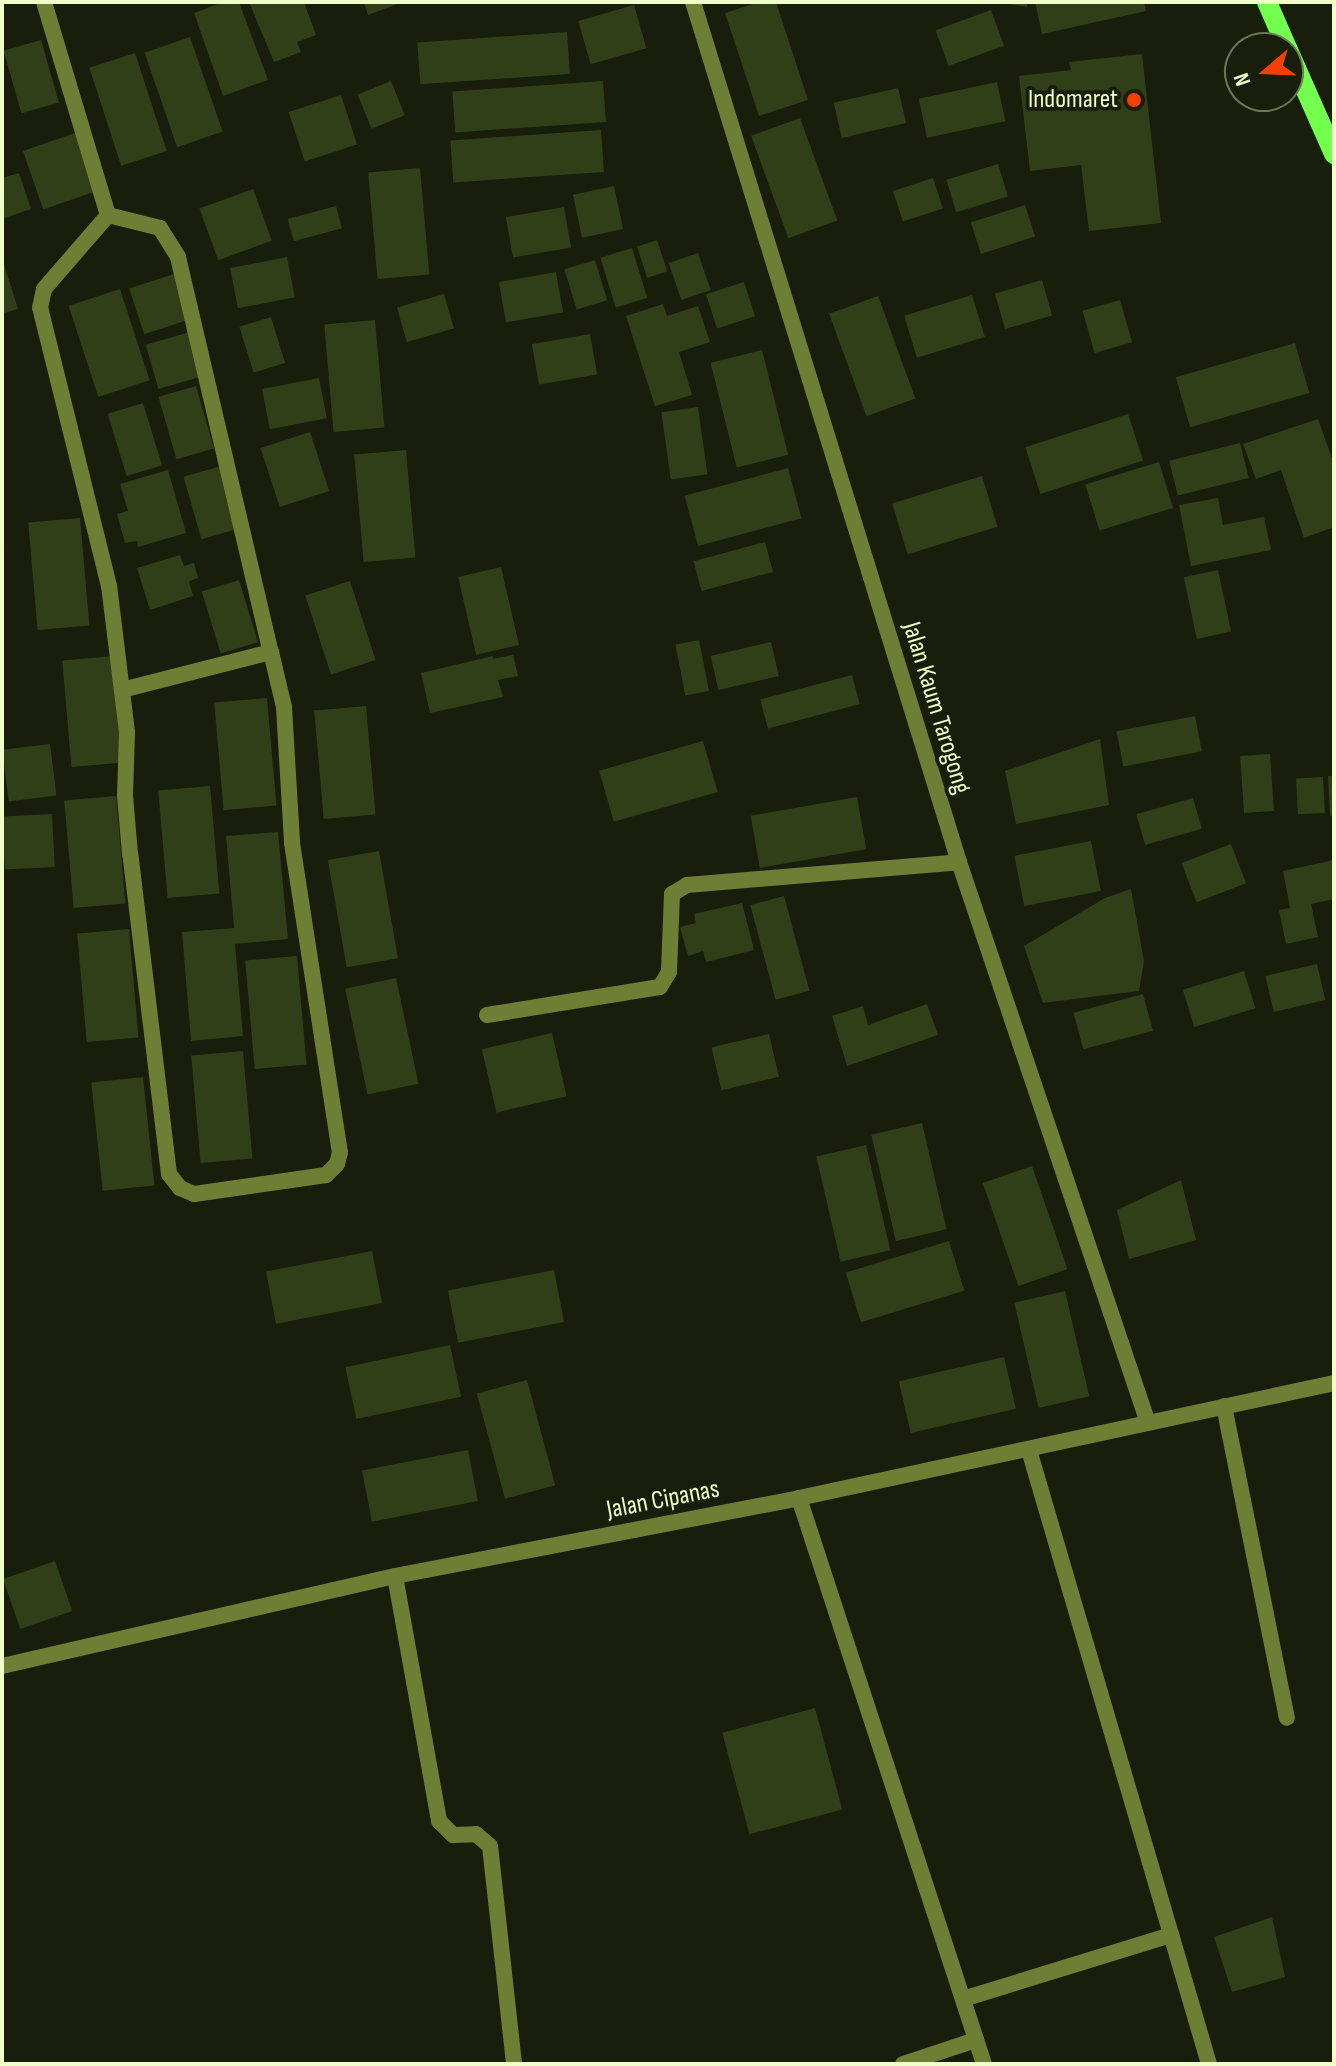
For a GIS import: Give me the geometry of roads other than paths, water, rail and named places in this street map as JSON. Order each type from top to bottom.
[{"type":"main road","points":[[1267,2],[1280,32]]},
{"type":"main road","points":[[1304,86],[1334,154]]},
{"type":"street","points":[[44,2],[108,215]]},
{"type":"street","name":"Jalan Kaum Tarogong","points":[[693,2],[959,862],[1148,1423]]},
{"type":"street","points":[[108,215],[160,228],[178,257],[284,707],[292,843],[340,1152],[337,1164],[326,1175],[194,1194],[180,1188],[169,1174],[130,854],[122,690],[109,586],[40,308],[44,289],[108,215]]},
{"type":"street","points":[[122,690],[271,652]]},
{"type":"street","points":[[487,1015],[660,987],[669,972],[672,894],[687,885],[959,862]]},
{"type":"street","name":"Jalan Cipanas","points":[[2,1666],[395,1576],[799,1498],[1334,1383]]},
{"type":"street","points":[[1224,1406],[1287,1718]]},
{"type":"street","points":[[1029,1450],[1209,2064]]},
{"type":"street","points":[[799,1498],[984,2064]]},
{"type":"street","points":[[395,1576],[439,1821],[444,1830],[453,1835],[476,1834],[490,1846],[514,2064]]},
{"type":"street","points":[[963,1999],[1171,1935]]},
{"type":"street","points":[[903,2064],[976,2040]]},
{"type":"place","name":"Indomaret","points":[[1134,100]]}]
